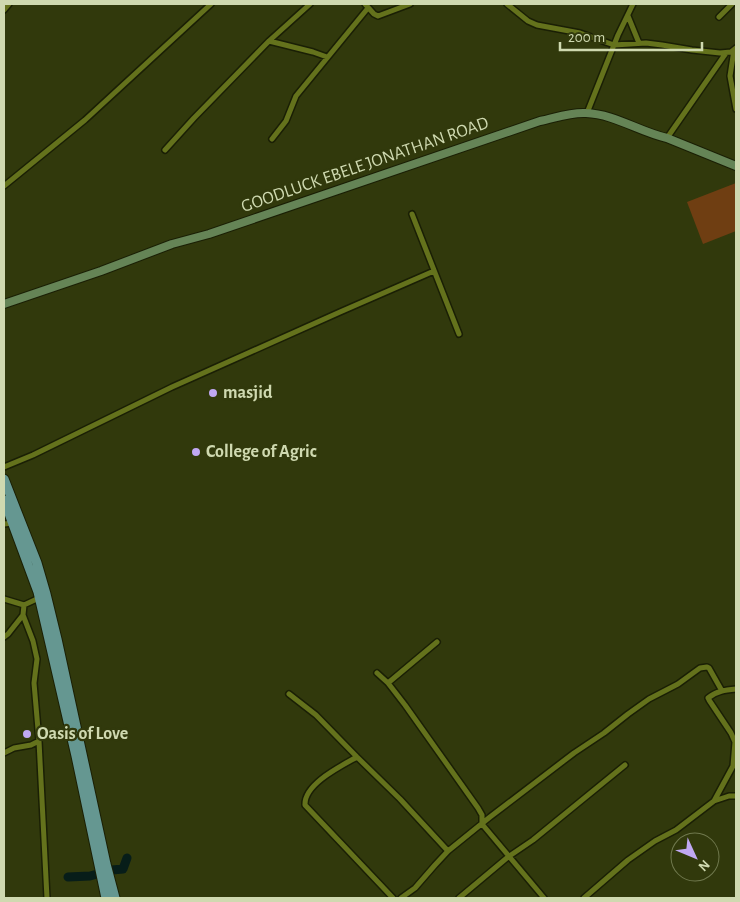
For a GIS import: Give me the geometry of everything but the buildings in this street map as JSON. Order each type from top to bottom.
[{"type":"main road","name":"GOODLUCK EBELE JONATHAN ROAD","points":[[4,304],[101,271],[172,244],[208,234],[540,121],[572,114],[587,113],[606,116],[736,166]]},
{"type":"main road","points":[[4,479],[34,555],[57,639],[106,878],[106,898]]},
{"type":"main road","points":[[4,500],[8,524],[26,559],[39,598],[103,864]]},
{"type":"main road","points":[[106,878],[115,898]]},
{"type":"street","points":[[4,10],[9,4]]},
{"type":"street","points":[[4,186],[85,120],[211,4]]},
{"type":"street","points":[[165,150],[269,41],[310,4]]},
{"type":"street","points":[[272,139],[286,121],[296,96],[367,6],[378,16],[410,4]]},
{"type":"street","points":[[507,4],[528,21],[537,25],[580,33],[614,45],[640,43],[720,53],[735,51],[730,76],[735,91],[736,109]]},
{"type":"street","points":[[587,113],[618,35],[633,4]]},
{"type":"street","points":[[719,17],[732,4]]},
{"type":"street","points":[[628,16],[640,43]]},
{"type":"street","points":[[269,41],[327,57]]},
{"type":"street","points":[[667,138],[726,53]]},
{"type":"street","points":[[412,214],[459,334]]},
{"type":"street","points":[[4,467],[33,455],[172,387],[434,271]]},
{"type":"street","points":[[4,599],[24,605],[39,598]]},
{"type":"street","points":[[24,605],[23,615],[34,641],[37,659],[34,683],[47,898]]},
{"type":"street","points":[[4,637],[23,615]]},
{"type":"street","points":[[388,683],[437,642]]},
{"type":"street","points":[[401,898],[415,888],[434,865],[448,852],[482,824],[574,753],[649,699],[678,684],[700,668],[707,667],[722,691]]},
{"type":"street","points":[[377,673],[388,683],[405,705],[478,808],[482,815],[482,824],[544,898]]},
{"type":"street","points":[[714,801],[730,773],[734,761],[735,742],[708,698],[722,691],[736,689]]},
{"type":"street","points":[[289,694],[316,714],[400,799],[448,852]]},
{"type":"street","points":[[4,753],[39,741]]},
{"type":"street","points":[[357,757],[328,774],[314,785],[305,799],[305,805],[393,898]]},
{"type":"street","points":[[459,898],[508,857],[533,840],[625,766]]},
{"type":"street","points":[[584,898],[628,860],[654,841],[676,830],[714,801],[729,796],[736,796]]},
{"type":"shaded area","points":[[736,183],[736,231],[703,244],[687,202]]},
{"type":"waterway","points":[[68,877],[90,876],[123,869],[127,858]]},
{"type":"place","name":"masjid","points":[[213,393]]},
{"type":"place","name":"College of Agric","points":[[196,452]]},
{"type":"place","name":"Oasis of Love","points":[[27,734]]}]
